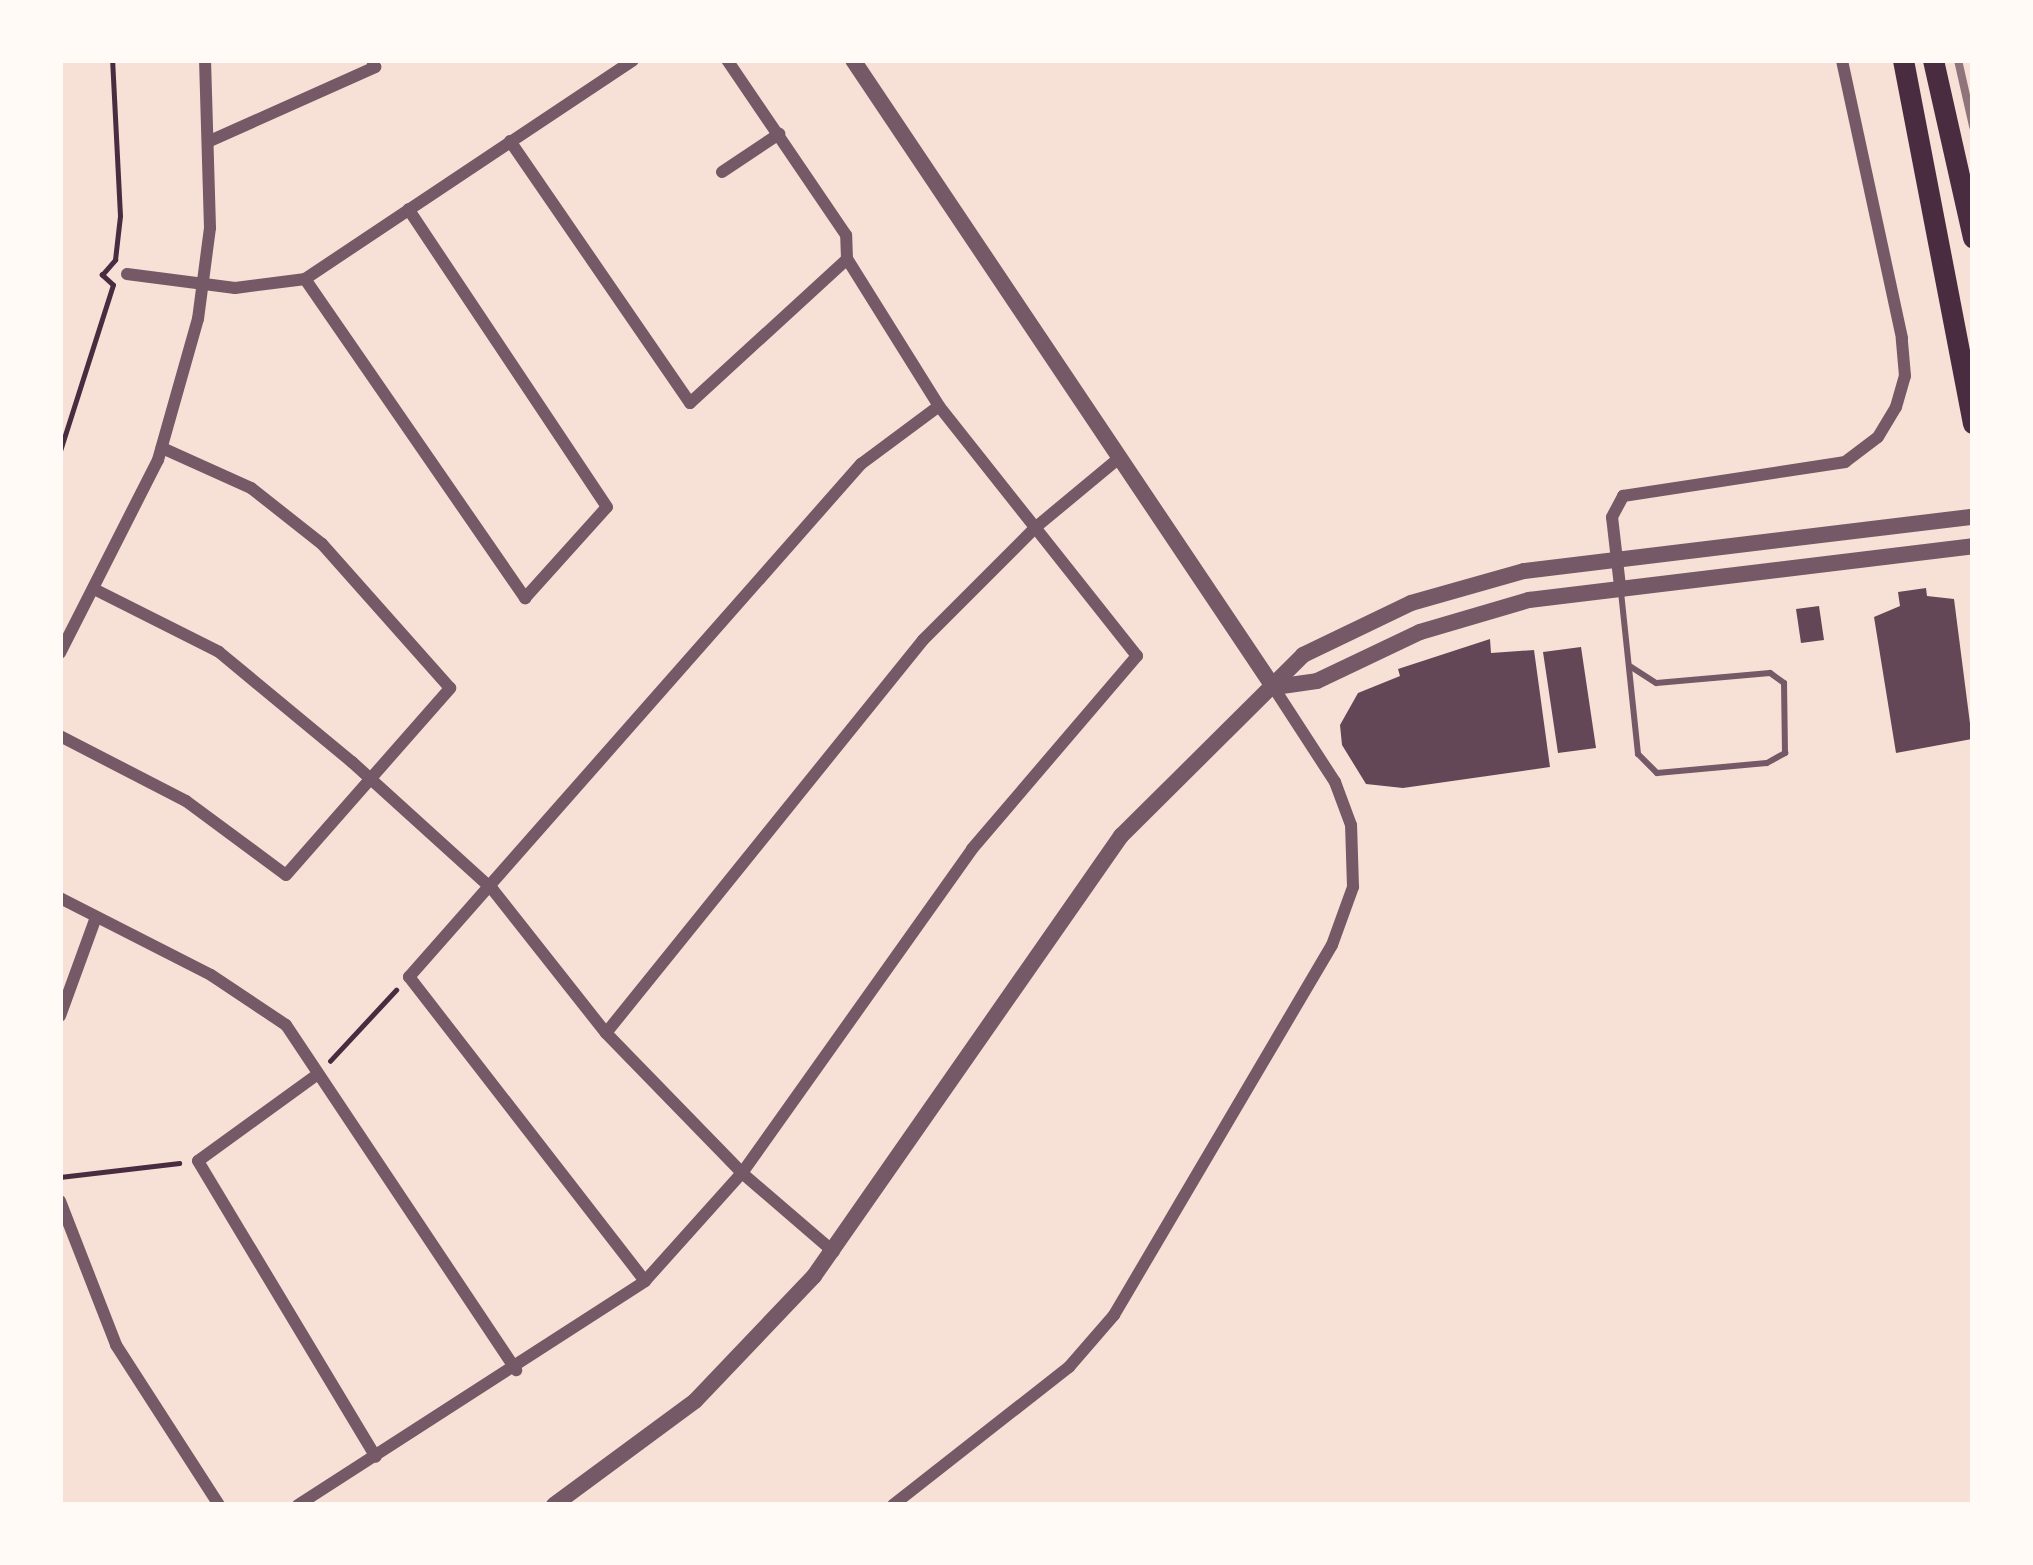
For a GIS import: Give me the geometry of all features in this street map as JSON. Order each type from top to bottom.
[{"type":"highway","points":[[1903,60],[1973,423]]},
{"type":"highway","points":[[1934,60],[1973,238]]},
{"type":"street","points":[[60,653],[162,448],[204,284],[212,140],[205,60]]},
{"type":"street","points":[[212,140],[375,67],[372,60]]},
{"type":"street","points":[[127,274],[204,284],[305,279],[633,60]]},
{"type":"street","points":[[298,1505],[516,1370],[645,1282],[742,1173],[972,849],[1137,656],[940,406],[847,259],[846,235],[727,60]]},
{"type":"street","points":[[854,60],[1335,782],[1351,825],[1353,887],[1332,945],[1114,1315],[1069,1366],[893,1505]]},
{"type":"street","points":[[1620,586],[1612,518],[1623,496],[1845,462],[1878,437],[1896,407],[1902,338],[1842,60]]},
{"type":"street","points":[[722,172],[778,134]]},
{"type":"street","points":[[510,141],[690,403],[847,259]]},
{"type":"street","points":[[305,279],[525,598],[607,507],[408,209]]},
{"type":"street","points":[[645,1282],[409,977],[493,890],[861,464],[940,406]]},
{"type":"street","points":[[60,736],[186,801],[286,874],[450,688],[322,544],[251,488],[162,448]]},
{"type":"street","points":[[606,1033],[923,640],[1036,527],[1118,459]]},
{"type":"street","points":[[565,1502],[726,1373],[834,1252],[1120,836],[1303,655],[1411,603],[1524,571],[1973,517]]},
{"type":"street","points":[[1274,688],[1317,681],[1420,632],[1620,586],[1973,546]]},
{"type":"street","points":[[94,589],[219,652],[493,890],[606,1033],[742,1173],[834,1252]]},
{"type":"street","points":[[60,898],[211,975],[286,1025],[516,1370]]},
{"type":"street","points":[[60,1016],[97,917]]},
{"type":"street","points":[[318,1074],[198,1161],[376,1457]]},
{"type":"street","points":[[60,1201],[116,1345],[219,1505]]},
{"type":"lane","points":[[1620,586],[1638,754],[1657,773],[1767,763],[1785,754],[1784,683],[1771,673],[1656,683],[1631,667]]},
{"type":"path","points":[[60,451],[113,285],[101,275],[116,260],[120,216],[112,60]]},
{"type":"path","points":[[318,1074],[409,977]]},
{"type":"path","points":[[60,1178],[198,1161]]},
{"type":"building","points":[[1926,588],[1927,596],[1954,599],[1972,739],[1896,753],[1874,617],[1900,606],[1898,592]]},
{"type":"building","points":[[1819,606],[1824,640],[1801,643],[1796,609]]},
{"type":"building","points":[[1490,639],[1491,653],[1534,650],[1550,767],[1403,788],[1366,784],[1342,745],[1340,725],[1358,693],[1400,676],[1398,669]]},
{"type":"building","points":[[1581,647],[1596,748],[1558,753],[1543,652]]},
{"type":"railway","points":[[1958,60],[1973,126]]}]
